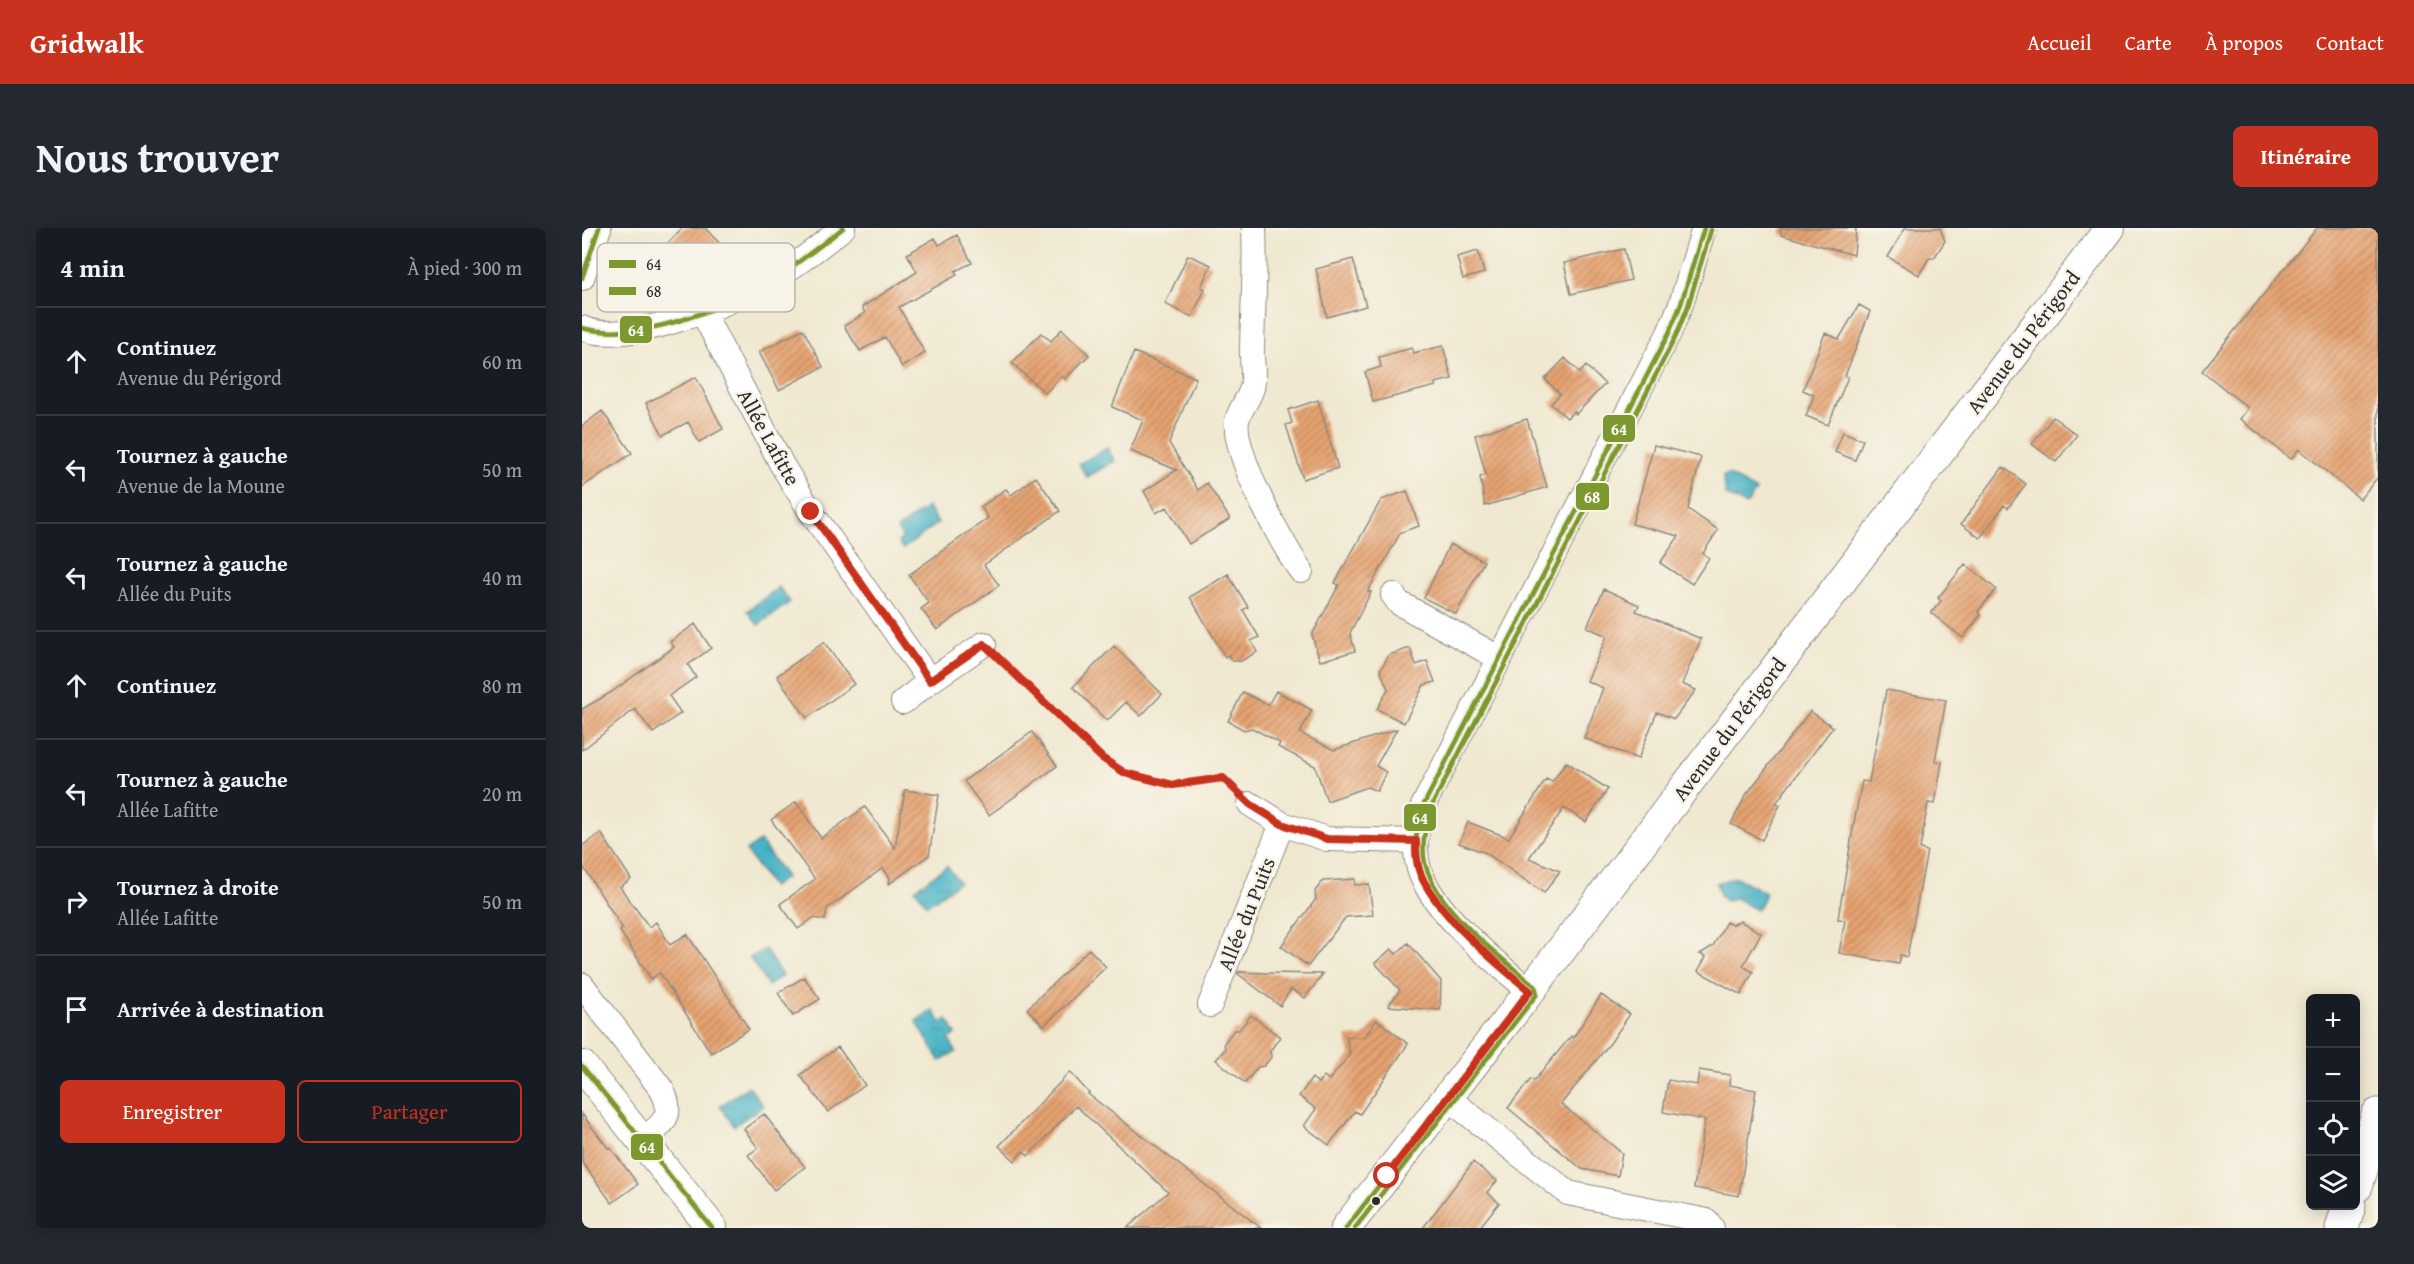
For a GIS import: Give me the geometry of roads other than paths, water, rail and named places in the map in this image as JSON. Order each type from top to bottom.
[{"type":"highway","points":[[2360,1171],[2378,1115]]},
{"type":"highway","points":[[2342,1228],[2348,1210]]},
{"type":"street","points":[[582,278],[599,228]]},
{"type":"street","points":[[795,264],[843,228]]},
{"type":"street","points":[[1254,228],[1256,267],[1252,387],[1237,422],[1241,451],[1270,519],[1285,550],[1301,571]]},
{"type":"street","points":[[1530,991],[1448,915],[1435,898],[1420,872],[1416,841],[1417,825],[1424,806],[1499,658],[1669,333],[1681,304],[1704,228]]},
{"type":"street","name":"Avenue du Périgord","points":[[1347,1228],[2110,228]]},
{"type":"street","points":[[582,328],[610,334],[631,332],[699,312]]},
{"type":"street","name":"Allée Lafitte","points":[[703,312],[782,465],[811,512],[930,681]]},
{"type":"street","points":[[1393,595],[1399,603],[1499,658]]},
{"type":"street","points":[[903,702],[984,644]]},
{"type":"street","points":[[1250,804],[1282,824],[1327,839],[1416,841]]},
{"type":"street","name":"Allée du Puits","points":[[1210,1005],[1282,824]]},
{"type":"street","points":[[582,985],[668,1100],[667,1118],[642,1141]]},
{"type":"street","points":[[582,1066],[712,1228]]},
{"type":"street","points":[[1448,1098],[1568,1193],[1707,1221],[1712,1228]]},
{"type":"water","points":[[1107,448],[1115,461],[1087,477],[1079,464]]},
{"type":"water","points":[[1729,475],[1756,491],[1746,505],[1726,495],[1723,476]]},
{"type":"water","points":[[927,507],[938,523],[903,549],[898,542],[903,538],[897,529]]},
{"type":"water","points":[[779,587],[790,602],[758,625],[747,611]]},
{"type":"water","points":[[760,841],[786,877],[772,887],[746,851]]},
{"type":"water","points":[[947,866],[959,882],[927,905],[915,889]]},
{"type":"water","points":[[1736,877],[1766,893],[1757,910],[1735,898],[1726,901],[1721,897],[1716,883]]},
{"type":"water","points":[[765,949],[782,976],[768,986],[750,958]]},
{"type":"water","points":[[933,1010],[941,1023],[947,1019],[956,1034],[949,1039],[956,1052],[940,1061],[916,1021]]},
{"type":"water","points":[[749,1086],[763,1106],[734,1126],[720,1106]]}]
